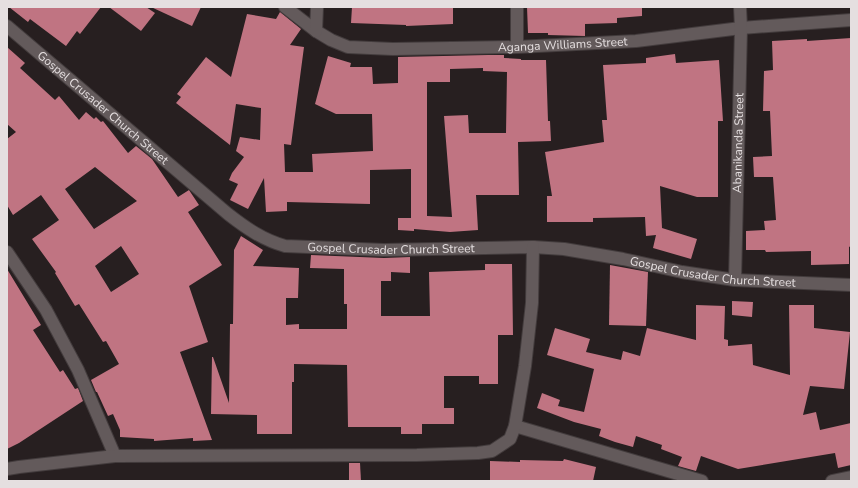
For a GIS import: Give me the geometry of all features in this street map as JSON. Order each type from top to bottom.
[{"type":"street","name":"Aganga Williams Street","points":[[285,7],[316,31],[331,40],[348,46],[393,49],[517,47],[636,41],[741,28],[851,20]]},
{"type":"street","points":[[316,31],[317,7]]},
{"type":"street","points":[[517,7],[517,47]]},
{"type":"street","name":"Abanikanda Street","points":[[735,280],[741,28],[740,7]]},
{"type":"street","name":"Gospel Crusader Church Street","points":[[7,26],[228,214],[252,232],[271,242],[285,246],[384,250],[533,247],[584,252],[682,272],[735,280],[851,285]]},
{"type":"street","points":[[7,469],[115,456],[417,455],[478,453],[492,451],[510,439],[515,426],[525,366],[532,303],[533,247]]},
{"type":"street","points":[[7,252],[46,310],[78,370],[115,456]]},
{"type":"street","points":[[515,426],[702,481]]},
{"type":"street","points":[[832,481],[851,477]]},
{"type":"building","points":[[9,7],[101,7],[80,34],[77,31],[66,46],[30,19],[28,22]]},
{"type":"building","points":[[109,7],[146,7],[155,13],[141,31]]},
{"type":"building","points":[[151,7],[201,7],[192,26]]},
{"type":"building","points":[[352,7],[453,7],[453,24],[406,26],[351,23]]},
{"type":"building","points":[[527,7],[642,7],[642,16],[617,18],[617,23],[585,24],[585,36],[548,35],[548,33],[528,33]]},
{"type":"building","points":[[280,12],[301,29],[290,45],[304,47],[291,145],[284,144],[285,172],[313,172],[312,154],[373,151],[372,114],[336,114],[315,104],[328,56],[351,63],[350,67],[372,67],[373,84],[398,83],[398,57],[504,55],[504,58],[546,60],[548,121],[550,121],[551,141],[518,142],[519,195],[476,195],[478,230],[450,232],[414,229],[414,231],[398,230],[398,218],[411,218],[411,169],[370,170],[370,204],[287,202],[287,211],[266,212],[264,178],[248,209],[230,200],[238,184],[229,180],[232,173],[244,157],[236,151],[240,137],[260,140],[261,108],[236,104],[230,145],[176,103],[181,97],[177,94],[206,57],[231,77],[247,14],[276,19]],"holes":[[[483,68],[483,71],[507,72],[506,133],[469,133],[468,115],[444,116],[452,217],[427,216],[427,82],[450,82],[450,69]]]},
{"type":"building","points":[[851,38],[851,246],[849,247],[849,264],[811,265],[811,251],[766,252],[765,250],[746,250],[746,231],[765,230],[764,221],[776,220],[773,177],[754,177],[753,157],[772,156],[770,111],[763,111],[764,71],[773,70],[772,41],[807,39],[807,41]]},
{"type":"building","points":[[7,47],[25,63],[20,68],[55,100],[59,96],[79,120],[86,112],[94,119],[96,117],[101,122],[103,121],[128,153],[136,146],[152,159],[178,197],[189,190],[199,205],[188,212],[222,265],[189,286],[208,342],[180,352],[212,440],[193,441],[193,438],[154,441],[154,439],[120,437],[120,430],[113,414],[108,416],[91,380],[119,364],[106,341],[103,342],[79,304],[75,306],[55,273],[56,272],[32,239],[59,220],[41,195],[13,215],[7,205],[7,139],[16,132],[7,124]],"holes":[[[95,167],[137,201],[94,229],[65,189]],[[121,246],[139,274],[111,292],[95,266]]]},
{"type":"building","points":[[675,54],[676,63],[719,60],[723,121],[718,121],[718,197],[697,197],[660,186],[662,228],[697,239],[691,259],[653,248],[656,235],[646,236],[645,217],[593,218],[593,222],[547,222],[547,196],[552,196],[545,152],[604,142],[602,120],[607,120],[603,65],[646,63],[646,58]]},
{"type":"building","points":[[241,236],[263,250],[253,266],[299,268],[298,298],[286,298],[286,325],[299,324],[299,329],[347,329],[347,304],[344,304],[344,269],[310,268],[311,255],[384,258],[410,257],[410,273],[391,272],[391,281],[381,281],[381,316],[430,316],[429,272],[485,270],[485,264],[512,264],[513,335],[498,335],[498,384],[479,384],[479,376],[444,376],[444,408],[454,408],[454,424],[422,424],[422,434],[401,434],[401,427],[348,427],[347,365],[294,364],[294,382],[292,382],[292,434],[257,434],[257,415],[211,414],[212,357],[229,403],[230,324],[233,324],[234,250]]},
{"type":"building","points":[[610,265],[648,272],[646,326],[609,325]]},
{"type":"building","points":[[7,269],[41,325],[33,330],[60,372],[63,370],[75,389],[78,388],[83,401],[19,443],[7,449]]},
{"type":"building","points":[[732,301],[753,302],[752,317],[732,315]]},
{"type":"building","points":[[696,305],[725,306],[724,339],[728,340],[728,346],[752,344],[753,365],[790,375],[789,305],[814,305],[814,328],[850,332],[844,389],[810,386],[803,415],[816,412],[820,430],[851,423],[851,465],[838,468],[835,453],[738,469],[701,456],[696,471],[678,466],[682,457],[661,449],[662,445],[636,436],[633,447],[615,442],[599,436],[601,429],[574,422],[537,408],[542,393],[560,400],[558,406],[584,412],[594,369],[547,355],[555,328],[590,339],[586,352],[621,360],[623,351],[640,356],[647,328],[696,340]]},
{"type":"building","points":[[564,459],[596,467],[593,481],[490,481],[490,461],[563,461]]},
{"type":"building","points":[[349,463],[360,463],[361,481],[349,481]]}]
